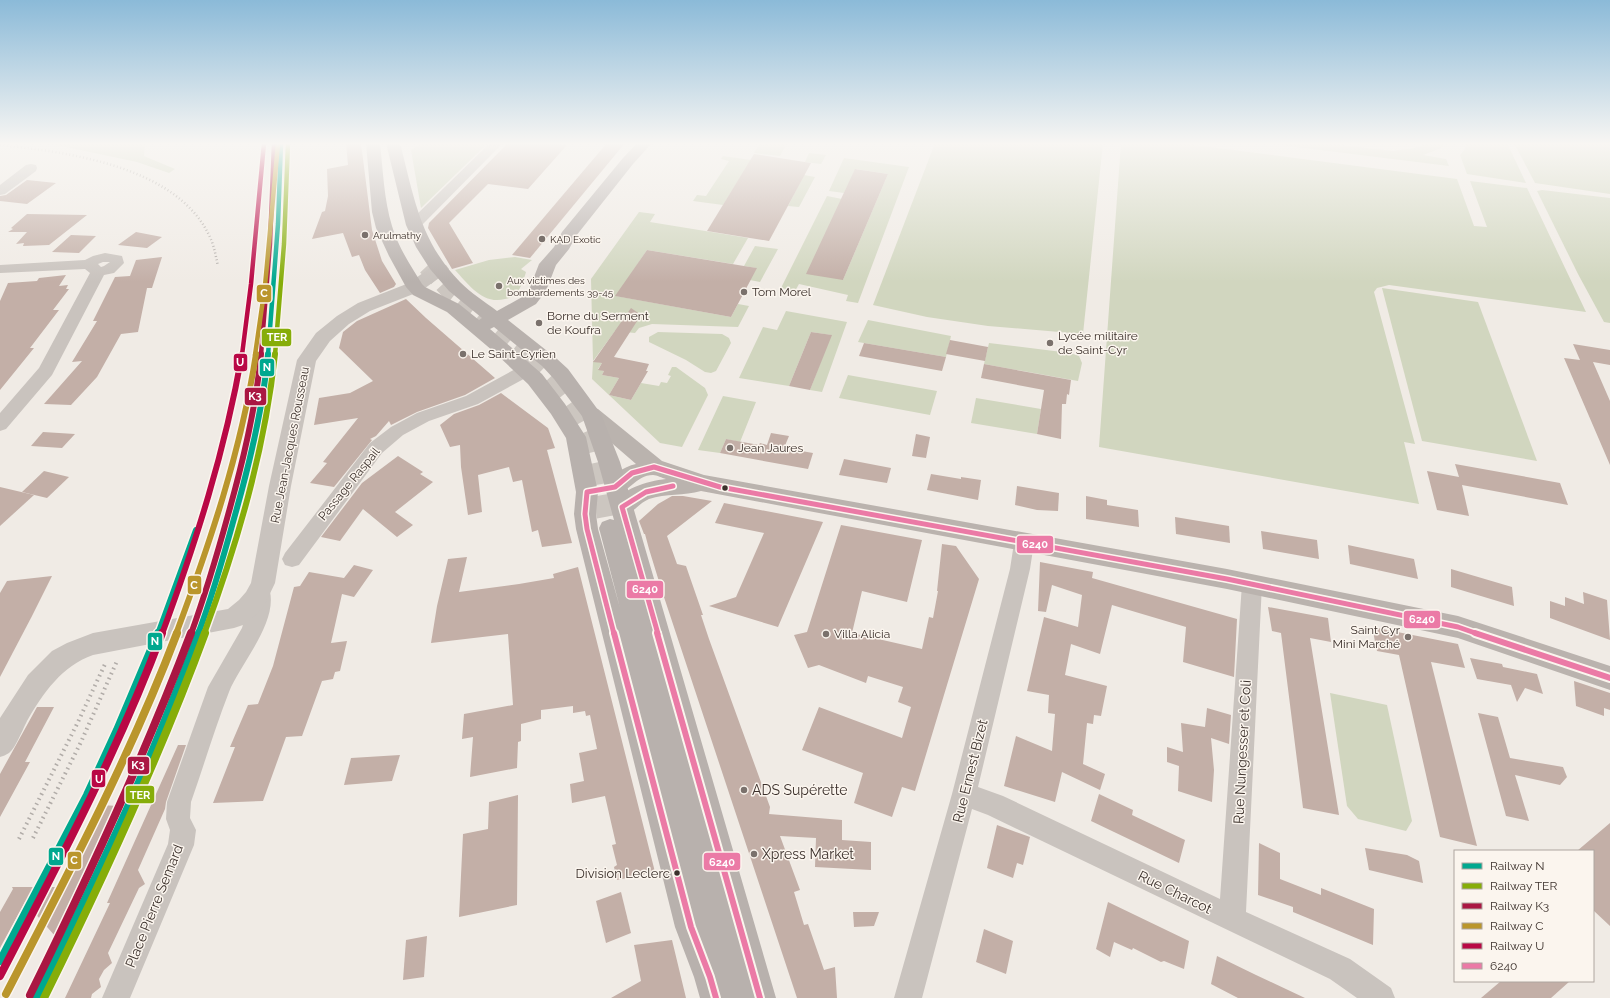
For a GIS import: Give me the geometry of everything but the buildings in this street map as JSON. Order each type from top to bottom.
[{"type":"main road","points":[[395,190],[405,231],[425,273]]},
{"type":"main road","points":[[405,190],[414,225],[424,247],[425,273],[419,291],[452,308],[484,333],[524,371],[535,379],[558,409],[576,437],[587,492],[585,514],[587,529],[691,927],[713,987]]},
{"type":"main road","points":[[484,333],[501,324],[536,313],[546,302],[552,293],[561,249],[568,235],[605,190]]},
{"type":"main road","points":[[382,192],[380,212],[390,244],[425,273],[455,287],[549,362],[561,374],[591,414],[634,452],[654,467],[703,483],[1252,584],[1458,627],[1607,676]]},
{"type":"main road","points":[[591,414],[609,462],[704,922],[713,987]]},
{"type":"main road","points":[[654,467],[632,473],[618,509],[663,718],[738,998]]},
{"type":"main road","points":[[618,509],[659,488],[703,483]]},
{"type":"main road","points":[[587,492],[618,509],[675,695],[760,998]]},
{"type":"main road","points":[[663,718],[675,695]]},
{"type":"street","points":[[414,225],[449,190]]},
{"type":"street","points":[[0,269],[93,268],[46,371],[0,425]]},
{"type":"street","name":"Rue Jean-Jacques Rousseau","points":[[0,744],[34,686],[54,664],[68,653],[94,644],[234,618],[248,607],[263,583],[280,486],[307,360],[323,338],[343,320],[425,273],[437,285],[455,287]]},
{"type":"street","name":"Passage Raspail","points":[[292,559],[376,448],[397,431],[423,417],[472,400],[524,371]]},
{"type":"street","name":"Rue Ernest Bizet","points":[[908,998],[964,794],[1018,577],[1024,543]]},
{"type":"street","name":"Rue Nungesser et Coli","points":[[1232,919],[1252,584]]},
{"type":"street","name":"Place Pierre Semard","points":[[116,998],[181,845],[182,830],[178,819],[179,802],[219,687],[227,672],[246,646],[256,622],[261,604],[260,590]]},
{"type":"street","name":"Rue Charcot","points":[[964,794],[994,806],[1340,969],[1381,998]]},
{"type":"green space","points":[[418,190],[440,190],[421,208]]},
{"type":"green space","points":[[710,190],[733,190],[723,205],[693,201],[697,195],[706,196]]},
{"type":"green space","points":[[796,190],[808,190],[799,207],[788,206]]},
{"type":"green space","points":[[830,190],[846,190],[844,193],[829,191]]},
{"type":"green space","points":[[881,190],[901,190],[858,303],[846,301],[848,295],[799,284],[795,291],[781,288],[827,196],[842,199],[843,280]]},
{"type":"green space","points":[[917,190],[1098,190],[1083,334],[988,326],[927,317],[873,305]]},
{"type":"green space","points":[[1118,190],[1461,190],[1474,226],[1487,227],[1473,190],[1528,190],[1586,312],[1389,285],[1377,288],[1374,292],[1415,444],[1404,442],[1419,504],[1099,447]]},
{"type":"green space","points":[[1542,190],[1610,198],[1610,323],[1604,322],[1578,274],[1537,191]]},
{"type":"green space","points":[[1580,190],[1610,190],[1610,194]]},
{"type":"green space","points":[[639,212],[655,214],[650,222],[748,238],[733,264],[647,250],[616,296],[731,317],[738,304],[749,306],[738,327],[652,324],[639,328],[635,333],[615,331],[593,361],[602,363],[598,369],[604,371],[602,375],[619,378],[609,395],[592,379],[591,279]]},
{"type":"green space","points":[[755,246],[778,249],[760,282],[750,280],[756,268],[744,266]]},
{"type":"green space","points":[[515,257],[532,260],[521,269],[526,272],[518,292],[514,296],[505,299],[497,300],[483,296],[471,287],[455,270],[489,260]]},
{"type":"green space","points":[[1382,288],[1478,302],[1537,461],[1422,441]]},
{"type":"green space","points":[[786,311],[847,322],[822,392],[810,390],[831,335],[811,332],[789,386],[739,378],[763,327],[777,330]]},
{"type":"green space","points":[[868,320],[951,336],[946,357],[858,342]]},
{"type":"green space","points":[[658,332],[722,334],[729,338],[731,343],[716,371],[711,373],[705,372],[686,360],[649,342],[649,337]]},
{"type":"green space","points":[[989,343],[1070,353],[1079,356],[1082,363],[1078,381],[984,364]]},
{"type":"green space","points":[[672,367],[676,367],[705,388],[708,395],[682,447],[660,443],[609,395],[631,400],[641,383],[659,386],[661,382],[667,383],[671,376],[668,375]]},
{"type":"green space","points":[[848,375],[937,391],[930,415],[839,398]]},
{"type":"green space","points":[[723,396],[756,402],[740,442],[726,439],[720,453],[698,450]]},
{"type":"green space","points":[[976,398],[1041,409],[1037,434],[971,423]]},
{"type":"green space","points":[[1330,693],[1387,705],[1412,821],[1406,831],[1358,819],[1347,806]]},
{"type":"tunnel","points":[[426,267],[452,295],[528,355]]},
{"type":"tunnel","points":[[527,354],[556,382],[566,394],[588,430],[597,462],[610,528]]},
{"type":"railway","points":[[166,190],[176,196],[197,217],[212,242],[218,266]]},
{"type":"railway","points":[[33,838],[81,742],[117,661]]},
{"type":"railway","points":[[19,839],[77,724],[106,662]]},
{"type":"rail line","name":"U","points":[[0,976],[68,843],[131,707],[160,638],[186,567],[209,496],[236,389],[247,319],[260,190]]},
{"type":"rail line","name":"K3","points":[[30,995],[65,925],[133,779],[193,629],[218,553],[239,476],[259,376],[270,244],[272,190]]},
{"type":"rail line","name":"C","points":[[6,994],[110,788],[142,718],[199,574],[222,501],[242,426],[249,391],[261,321],[274,190]]},
{"type":"rail line","name":"N","points":[[36,998],[106,855],[171,706],[225,554],[246,477],[266,377],[277,244],[279,190]]},
{"type":"rail line","name":"TER","points":[[44,998],[115,850],[165,736],[194,662],[232,551],[253,476],[269,400],[274,365],[284,244],[287,190]]},
{"type":"rail line","name":"N","points":[[0,961],[66,837],[102,763],[132,697],[159,631],[196,530]]},
{"type":"transit line","name":"6240","points":[[716,998],[710,977],[691,927],[587,529],[585,514],[587,492],[615,487],[632,473],[654,467],[720,487],[1227,579],[1458,627],[1610,678]]},
{"type":"transit line","name":"6240","points":[[673,486],[646,492],[622,507],[760,998]]},
{"type":"place","name":"Arulmathy","points":[[365,235]]},
{"type":"place","name":"KAD Exotic","points":[[542,239]]},
{"type":"place","name":"Aux victimes des bombardements 39-45","points":[[499,286]]},
{"type":"place","name":"Tom Morel","points":[[744,292]]},
{"type":"place","name":"Borne du Serment de Koufra","points":[[539,323]]},
{"type":"place","name":"Lycée militaire de Saint-Cyr","points":[[1050,343]]},
{"type":"place","name":"Le Saint-Cyrien","points":[[463,354]]},
{"type":"place","name":"Jean Jaures","points":[[730,448]]},
{"type":"place","name":"Villa Alicia","points":[[826,634]]},
{"type":"place","name":"Saint Cyr Mini Marché","points":[[1408,637]]},
{"type":"place","name":"ADS Supérette","points":[[744,790]]},
{"type":"place","name":"Xpress Market","points":[[754,854]]},
{"type":"place","name":"Division Leclerc","points":[[677,873]]}]
